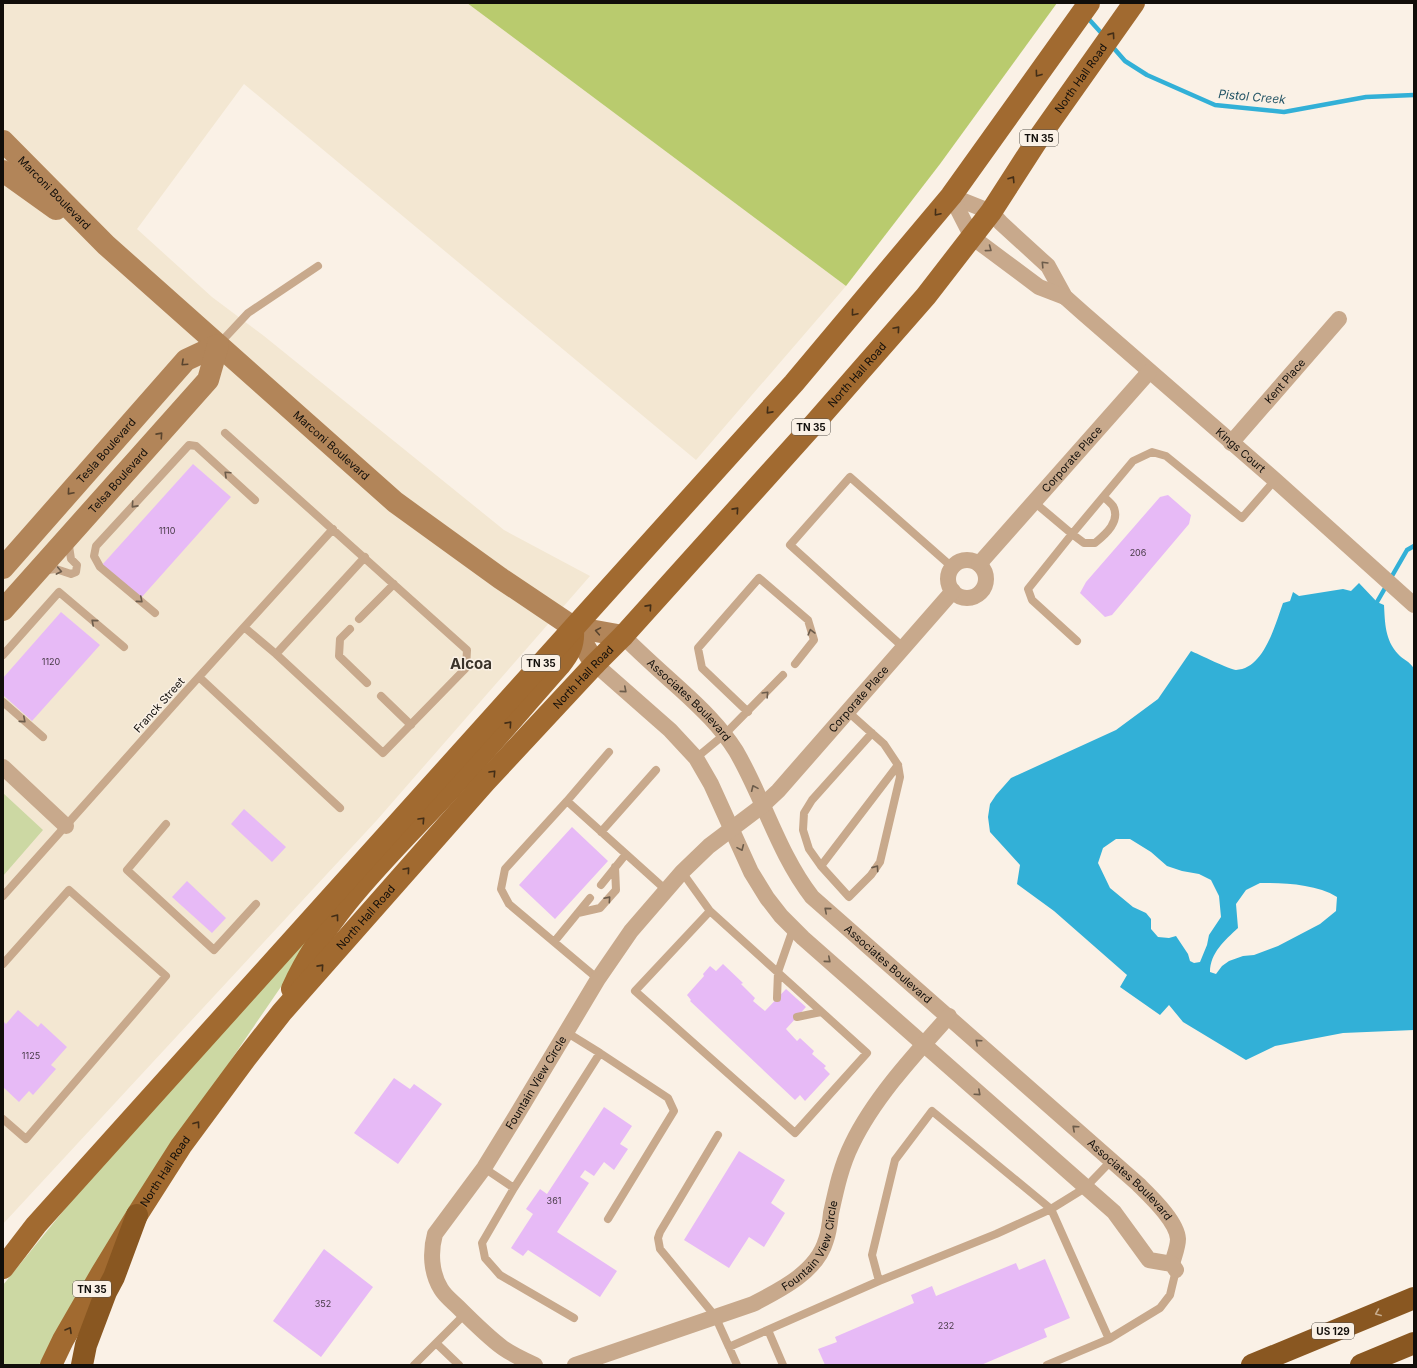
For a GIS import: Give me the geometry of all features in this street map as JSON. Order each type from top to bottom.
[{"type":"highway","points":[[82,1365],[86,1345],[106,1292],[114,1277],[137,1215]]},
{"type":"highway","name":"US 129","points":[[1252,1365],[1414,1298]]},
{"type":"highway","points":[[1361,1365],[1414,1343]]},
{"type":"main road","name":"TN 35","points":[[3,1268],[36,1225],[794,383],[951,196],[1089,3]]},
{"type":"main road","name":"North Hall Road","points":[[51,1365],[63,1340],[101,1274],[181,1146],[282,1012],[486,781],[623,636],[926,296],[991,212],[1040,136],[1134,3]]},
{"type":"main road","name":"Marconi Boulevard","points":[[3,141],[106,245],[395,502],[500,578],[573,627],[623,636]]},
{"type":"main road","name":"Marconi Boulevard","points":[[3,171],[106,245]]},
{"type":"main road","name":"Telsa Boulevard","points":[[3,610],[208,380],[218,345]]},
{"type":"main road","name":"Tesla Boulevard","points":[[3,568],[186,360],[218,345]]},
{"type":"main road","name":"Marconi Boulevard","points":[[573,627],[595,664]]},
{"type":"main road","points":[[282,1012],[305,962],[316,944],[347,902],[560,665],[572,647],[574,640],[573,627]]},
{"type":"street","name":"Kings Court","points":[[951,196],[991,212],[1001,224],[1048,266],[1065,297],[1149,372],[1275,480],[1414,605]]},
{"type":"street","name":"Kings Court","points":[[951,196],[972,236],[1039,288],[1065,297]]},
{"type":"street","name":"Kent Place","points":[[1231,442],[1339,319]]},
{"type":"street","name":"Corporate Place","points":[[979,564],[1149,372]]},
{"type":"street","points":[[962,561],[974,561],[979,564],[986,574],[986,580],[982,591],[977,595],[964,598],[958,596],[953,591],[948,580],[952,567],[962,561]]},
{"type":"street","name":"Corporate Place","points":[[762,806],[778,791],[953,591]]},
{"type":"street","name":"Associates Boulevard","points":[[623,636],[702,709],[725,734],[736,751],[789,861],[812,897],[949,1016],[1138,1184],[1163,1210],[1176,1230],[1178,1240],[1174,1267]]},
{"type":"street","points":[[595,664],[670,730],[696,758],[711,784],[751,872],[767,898],[793,929],[1114,1212],[1149,1260],[1174,1267]]},
{"type":"street","points":[[3,767],[66,826]]},
{"type":"street","name":"Fountain View Circle","points":[[536,1365],[503,1348],[465,1314],[442,1290],[436,1278],[432,1262],[432,1245],[435,1234],[484,1168],[514,1121],[598,979],[631,931],[682,872],[709,846],[762,806]]},
{"type":"street","name":"Fountain View Circle","points":[[575,1365],[752,1304],[796,1279],[812,1265],[820,1255],[826,1241],[840,1173],[852,1144],[869,1114],[924,1044],[949,1016]]},
{"type":"lane","points":[[218,345],[248,313],[318,266]]},
{"type":"lane","points":[[225,432],[467,650],[466,668],[383,754],[276,654],[244,627]]},
{"type":"lane","points":[[155,613],[100,567],[94,556],[96,546],[189,446],[196,446],[255,500]]},
{"type":"lane","points":[[1077,641],[1032,600],[1028,589],[1133,461],[1152,452],[1166,456],[1242,518],[1275,480]]},
{"type":"lane","points":[[903,647],[790,545],[850,477],[952,567]]},
{"type":"lane","points":[[1034,502],[1084,543],[1095,543],[1108,532],[1115,518],[1112,506],[1104,497]]},
{"type":"lane","name":"Franck Street","points":[[3,896],[333,529]]},
{"type":"lane","points":[[43,565],[48,570],[56,569],[71,574],[76,572],[77,565],[72,559],[69,546],[65,541]]},
{"type":"lane","points":[[276,654],[365,557]]},
{"type":"lane","points":[[748,712],[702,668],[698,648],[759,578],[808,620],[814,640],[795,664]]},
{"type":"lane","points":[[359,619],[394,584]]},
{"type":"lane","points":[[3,655],[60,592],[124,647]]},
{"type":"lane","points":[[350,629],[340,639],[338,656],[367,683]]},
{"type":"lane","points":[[696,758],[725,734],[783,675]]},
{"type":"lane","points":[[199,677],[340,808]]},
{"type":"lane","points":[[381,696],[411,725]]},
{"type":"lane","points":[[3,702],[43,737]]},
{"type":"lane","points":[[847,711],[872,733],[884,744],[898,765],[900,778],[880,862],[871,875],[850,897],[821,866],[809,849],[804,830],[804,814],[812,800],[872,733]]},
{"type":"lane","points":[[598,979],[509,904],[501,889],[505,869],[609,752]]},
{"type":"lane","points":[[821,866],[898,765]]},
{"type":"lane","points":[[601,832],[656,770]]},
{"type":"lane","points":[[566,801],[666,890]]},
{"type":"lane","points":[[166,824],[127,870],[214,950],[256,904]]},
{"type":"lane","points":[[601,885],[626,854]]},
{"type":"lane","points":[[578,913],[600,908],[616,890],[615,867]]},
{"type":"lane","points":[[682,872],[710,911],[867,1053],[796,1133],[635,992],[710,911]]},
{"type":"lane","points":[[3,1119],[26,1139],[166,976],[68,890],[5,958]]},
{"type":"lane","points":[[554,942],[590,898]]},
{"type":"lane","points":[[776,998],[778,972],[793,929]]},
{"type":"lane","points":[[797,1017],[821,1012]]},
{"type":"lane","points":[[566,1032],[668,1098],[674,1112],[608,1219]]},
{"type":"lane","points":[[574,1318],[500,1275],[485,1258],[482,1243],[514,1188],[600,1054]]},
{"type":"lane","points":[[879,1281],[872,1254],[895,1160],[932,1111],[1051,1209],[1109,1339]]},
{"type":"lane","points":[[718,1135],[660,1232],[658,1238],[660,1249],[715,1316],[737,1365]]},
{"type":"lane","points":[[729,1346],[879,1281],[996,1234],[1051,1209],[1085,1188],[1111,1161]]},
{"type":"lane","points":[[484,1168],[514,1188]]},
{"type":"lane","points":[[1047,1365],[1109,1339],[1160,1308],[1170,1295],[1174,1267]]},
{"type":"lane","points":[[414,1365],[465,1314]]},
{"type":"lane","points":[[768,1330],[783,1365]]},
{"type":"lane","points":[[436,1343],[459,1365]]},
{"type":"shaded area","points":[[3,3],[467,3],[846,286],[696,460],[244,84],[137,229],[212,297],[264,336],[504,530],[590,576],[377,820],[3,1224]]},
{"type":"green space","points":[[467,3],[1057,3],[940,164],[846,286]]},
{"type":"green space","points":[[3,793],[43,830],[3,876]]},
{"type":"green space","points":[[342,898],[224,1070],[147,1186],[110,1245],[39,1365],[3,1365],[3,1285],[73,1199]]},
{"type":"water","points":[[1359,583],[1377,602],[1384,605],[1386,631],[1390,643],[1398,654],[1411,664],[1414,669],[1414,1030],[1343,1033],[1275,1046],[1246,1060],[1183,1022],[1169,1005],[1160,1015],[1120,987],[1127,975],[1054,911],[1017,884],[1020,865],[990,832],[988,817],[990,804],[1011,778],[1116,730],[1158,699],[1191,651],[1221,665],[1236,670],[1246,668],[1261,654],[1272,634],[1283,603],[1290,601],[1293,592],[1299,596],[1343,589],[1351,591]],"holes":[[[1116,839],[1130,839],[1151,852],[1167,866],[1182,871],[1199,874],[1211,880],[1219,896],[1221,917],[1209,935],[1207,945],[1200,962],[1194,963],[1190,961],[1188,954],[1176,936],[1169,938],[1158,937],[1151,929],[1151,919],[1146,913],[1133,907],[1110,888],[1098,863],[1103,848]],[[1260,883],[1300,885],[1319,889],[1337,897],[1336,911],[1320,924],[1278,946],[1254,955],[1243,956],[1229,961],[1222,966],[1216,974],[1210,972],[1215,953],[1223,942],[1238,928],[1236,904],[1246,890]]]},
{"type":"building","points":[[193,464],[231,497],[141,598],[102,565]]},
{"type":"building","points":[[1168,495],[1191,515],[1189,524],[1112,615],[1105,617],[1080,593],[1086,582],[1160,497]]},
{"type":"building","points":[[61,612],[100,645],[32,721],[3,695],[3,678]]},
{"type":"building","points":[[244,809],[286,847],[272,862],[231,824]]},
{"type":"building","points":[[572,827],[608,861],[555,919],[519,885]]},
{"type":"building","points":[[187,881],[226,918],[212,933],[172,897]]},
{"type":"building","points":[[723,964],[743,983],[741,984],[755,998],[753,1001],[765,1011],[786,989],[806,1007],[786,1029],[797,1041],[800,1038],[814,1051],[812,1054],[826,1066],[824,1068],[830,1074],[805,1101],[800,1095],[795,1100],[690,1001],[691,1000],[687,995],[704,976],[703,974],[710,966],[716,971]]},
{"type":"building","points":[[18,1010],[38,1027],[41,1023],[67,1047],[51,1065],[56,1069],[33,1095],[29,1091],[19,1102],[3,1087],[3,1021],[6,1024]]},
{"type":"building","points":[[394,1078],[410,1089],[414,1084],[442,1104],[398,1164],[354,1133]]},
{"type":"building","points":[[604,1107],[632,1126],[620,1144],[628,1149],[614,1170],[604,1162],[594,1176],[585,1170],[580,1177],[589,1183],[557,1232],[617,1271],[600,1297],[528,1250],[523,1256],[511,1248],[533,1214],[526,1209],[540,1189],[547,1194]]},
{"type":"building","points":[[739,1151],[785,1180],[771,1203],[785,1213],[764,1247],[749,1237],[729,1268],[684,1240]]},
{"type":"building","points":[[324,1249],[373,1287],[321,1357],[273,1321]]},
{"type":"building","points":[[1045,1259],[1070,1318],[1044,1329],[1047,1337],[981,1365],[825,1365],[818,1349],[837,1342],[835,1337],[914,1303],[911,1295],[932,1286],[936,1296],[1016,1263],[1019,1270]]},
{"type":"waterway","name":"Pistol Creek","points":[[1086,16],[1104,36]]},
{"type":"waterway","name":"Pistol Creek","points":[[1111,45],[1125,61],[1147,75],[1215,105],[1284,112],[1366,97],[1414,95]]},
{"type":"waterway","points":[[1377,602],[1407,550],[1414,546]]},
{"type":"district","name":"Alcoa","points":[[471,664]]}]
